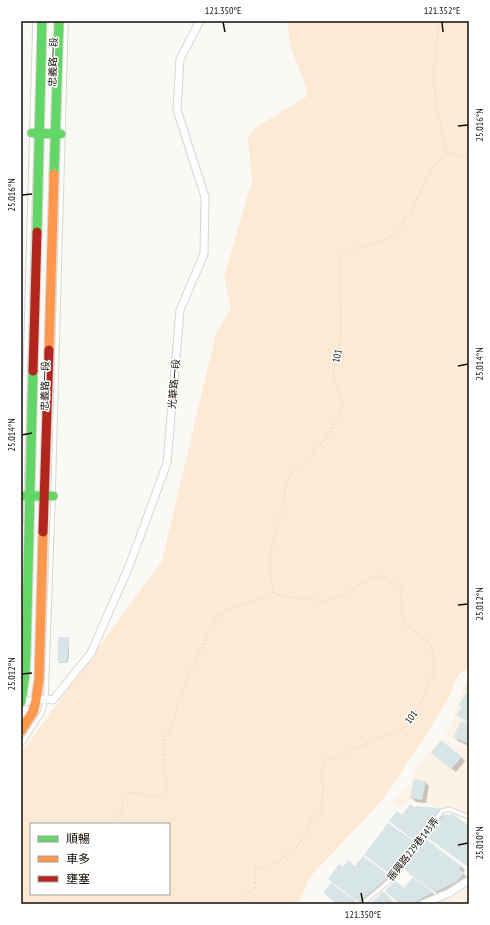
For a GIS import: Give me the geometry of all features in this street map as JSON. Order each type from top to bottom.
[{"type":"main road","name":"忠義路一段","points":[[21,702],[25,674],[26,496],[36,133],[42,21]]},
{"type":"main road","name":"忠義路一段","points":[[21,731],[41,699],[39,672],[49,496],[59,134],[59,21]]},
{"type":"main road","points":[[36,133],[59,134]]},
{"type":"main road","points":[[26,496],[49,496]]},
{"type":"street","name":"光華路一段","points":[[21,702],[41,699],[53,700],[92,653],[130,564],[167,463],[180,310],[204,254],[205,197],[177,110],[180,59],[200,21]]},
{"type":"street","points":[[423,904],[449,893],[469,880]]},
{"type":"lane","name":"忠義路一段","points":[[35,21],[36,133]]},
{"type":"lane","name":"忠義路一段","points":[[59,134],[66,21]]},
{"type":"lane","name":"忠義路一段","points":[[21,523],[26,496]]},
{"type":"lane","name":"忠義路一段","points":[[21,745],[42,712],[41,699]]},
{"type":"lane","name":"振興路229巷143弄","points":[[362,904],[394,876],[442,811],[449,809],[469,817]]},
{"type":"path","points":[[439,21],[434,70],[434,100],[446,152],[469,159]]},
{"type":"path","name":"101","points":[[245,904],[248,893],[255,888],[256,868],[266,868],[271,866],[293,851],[306,835],[315,814],[322,810],[323,784],[321,772],[323,762],[328,758],[339,758],[351,750],[403,728],[423,699],[432,678],[435,666],[428,641],[406,625],[402,614],[401,588],[390,580],[380,576],[372,577],[342,595],[324,601],[290,597],[273,593],[270,564],[275,530],[282,512],[287,481],[291,474],[327,437],[342,409],[342,400],[334,374],[341,330],[339,285],[341,269],[340,262],[344,254],[352,249],[389,238],[403,229],[403,220],[411,214],[424,183],[436,162],[446,152]]},
{"type":"path","points":[[116,823],[123,806],[122,798],[130,792],[155,797],[168,789],[163,766],[164,741],[175,718],[177,705],[183,693],[190,671],[218,616],[226,610],[273,593]]},
{"type":"shaded area","points":[[287,21],[469,21],[469,668],[458,675],[450,695],[424,739],[409,759],[398,778],[382,800],[310,877],[298,904],[21,904],[21,753],[162,561],[216,333],[231,309],[224,277],[252,181],[248,137],[255,128],[306,97],[307,89],[291,48]]},
{"type":"shaded area","points":[[469,680],[469,746],[462,745],[444,734],[452,724],[464,685]]},
{"type":"shaded area","points":[[442,737],[461,748],[469,750],[469,815],[448,807],[444,808],[418,804],[409,800],[400,809],[392,802],[409,786],[414,770]]},
{"type":"shaded area","points":[[469,885],[469,904],[434,904],[453,896]]},
{"type":"building","points":[[58,637],[69,637],[66,663],[58,662]]},
{"type":"building","points":[[469,683],[469,723],[456,715],[462,706],[459,705],[468,690],[465,689]]},
{"type":"building","points":[[461,721],[469,724],[469,744],[453,737]]},
{"type":"building","points":[[441,740],[462,757],[451,769],[431,753]]},
{"type":"building","points":[[414,779],[426,781],[422,800],[410,798]]},
{"type":"building","points":[[410,804],[415,807],[441,808],[416,841],[389,821],[397,811],[402,815]]},
{"type":"building","points":[[453,814],[469,826],[469,868],[427,837],[443,815]]},
{"type":"building","points":[[388,823],[415,842],[391,875],[364,855]]},
{"type":"building","points":[[426,839],[461,866],[459,869],[464,873],[456,882],[435,892],[404,869]]},
{"type":"building","points":[[363,856],[390,876],[359,902],[328,879],[339,864],[343,867],[348,860],[355,866]]},
{"type":"building","points":[[413,877],[433,892],[412,904],[399,904],[385,891],[396,881],[404,888]]},
{"type":"building","points":[[331,883],[355,900],[353,904],[339,904],[323,893]]},
{"type":"building","points":[[383,891],[396,904],[370,904]]},
{"type":"traffic: fast","points":[[37,232],[42,21]]},
{"type":"traffic: fast","points":[[54,174],[59,21]]},
{"type":"traffic: fast","points":[[32,133],[61,134]]},
{"type":"traffic: fast","points":[[21,702],[26,653],[33,371]]},
{"type":"traffic: fast","points":[[22,496],[53,496]]},
{"type":"traffic: slow","points":[[49,350],[54,174]]},
{"type":"traffic: slow","points":[[21,731],[33,712],[39,679],[43,532]]},
{"type":"traffic: jam","points":[[33,371],[37,232]]},
{"type":"traffic: jam","points":[[43,532],[49,350]]}]
